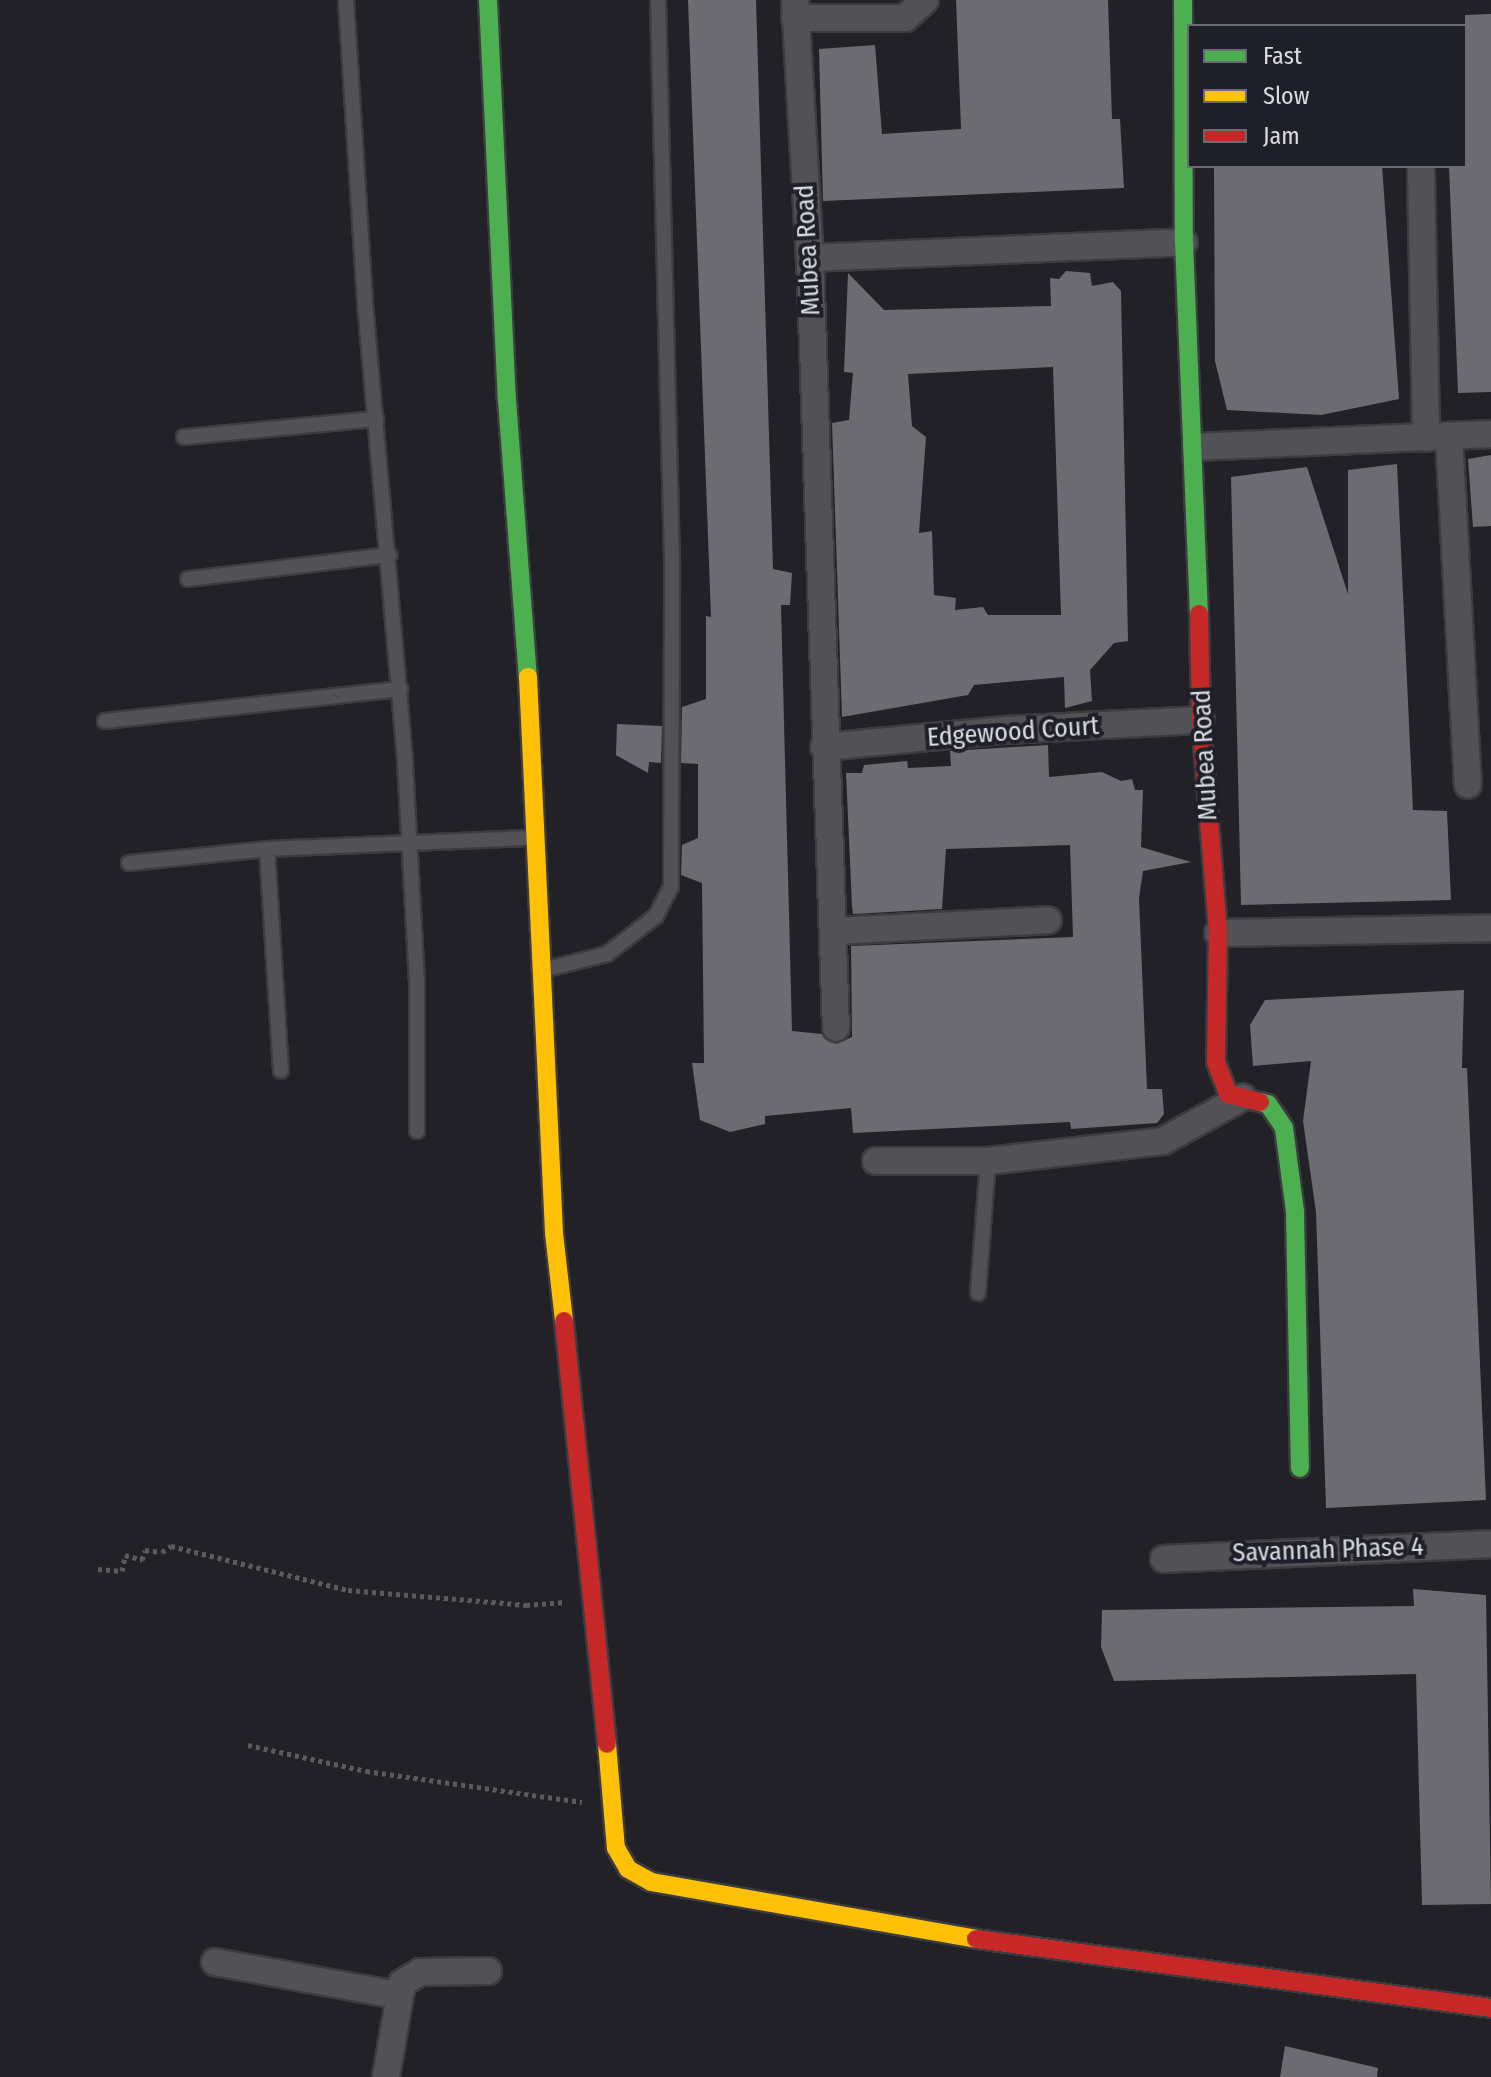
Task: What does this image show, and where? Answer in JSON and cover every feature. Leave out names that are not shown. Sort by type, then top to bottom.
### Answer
[{"type":"street","points":[[488,0],[535,838],[539,971],[560,1308],[595,1599],[616,1848],[628,1869],[651,1882],[1052,1952],[1491,2008]]},
{"type":"street","points":[[795,9],[905,18],[925,0]]},
{"type":"street","name":"Mubea Road","points":[[1183,0],[1184,242],[1196,447],[1201,720],[1218,933],[1219,1081],[1228,1094],[1268,1104],[1284,1128],[1295,1212],[1300,1468]]},
{"type":"street","name":"Mubea Road","points":[[795,9],[810,258],[824,747],[836,1028]]},
{"type":"street","points":[[1421,171],[1438,437],[1468,784]]},
{"type":"street","points":[[810,258],[1184,242]]},
{"type":"street","points":[[1196,447],[1491,434]]},
{"type":"street","name":"Edgewood Court","points":[[824,747],[1005,730],[1201,720]]},
{"type":"street","points":[[834,931],[1048,920]]},
{"type":"street","points":[[1218,933],[1491,928]]},
{"type":"street","points":[[876,1161],[988,1161],[1163,1141],[1243,1097]]},
{"type":"street","name":"Savannah Phase 4","points":[[1164,1559],[1491,1544]]},
{"type":"street","points":[[215,1962],[397,1995]]},
{"type":"street","points":[[386,2077],[397,1995],[402,1983],[420,1972],[488,1971]]},
{"type":"lane","points":[[346,0],[376,419],[400,689],[417,981],[417,1131]]},
{"type":"lane","points":[[539,971],[607,954],[656,916],[671,887],[672,561],[658,0]]},
{"type":"lane","points":[[184,437],[376,419]]},
{"type":"lane","points":[[188,579],[390,555]]},
{"type":"lane","points":[[105,721],[400,689]]},
{"type":"lane","points":[[129,863],[267,849],[535,838]]},
{"type":"lane","points":[[267,849],[281,1071]]},
{"type":"lane","points":[[978,1293],[988,1161]]},
{"type":"path","points":[[98,1569],[122,1571],[125,1555],[142,1560],[145,1550],[162,1552],[171,1546],[348,1590],[526,1605],[595,1599]]},
{"type":"path","points":[[248,1745],[366,1771],[611,1805]]},
{"type":"building","points":[[688,0],[756,0],[773,569],[792,573],[790,605],[781,605],[792,1031],[822,1034],[836,1044],[852,1037],[851,946],[1073,937],[1070,845],[946,849],[942,909],[853,914],[846,773],[862,773],[864,765],[907,761],[908,768],[951,766],[950,751],[1048,745],[1049,777],[1102,772],[1121,781],[1132,779],[1135,790],[1143,790],[1141,847],[1191,862],[1143,871],[1139,898],[1147,1089],[1162,1089],[1164,1114],[1157,1123],[1071,1129],[1070,1122],[853,1133],[851,1108],[765,1116],[765,1124],[730,1132],[700,1120],[692,1063],[704,1063],[702,883],[681,875],[682,845],[698,838],[698,764],[681,763],[682,707],[706,699],[706,616],[711,617]]},
{"type":"building","points":[[956,0],[1108,0],[1112,119],[1120,119],[1124,188],[823,201],[819,49],[875,45],[882,134],[961,129]]},
{"type":"building","points":[[1491,14],[1491,392],[1458,393],[1449,168],[1467,168],[1465,15]]},
{"type":"building","points":[[1214,168],[1382,168],[1399,399],[1321,415],[1227,410],[1215,361]]},
{"type":"building","points":[[1066,271],[1090,273],[1092,286],[1113,282],[1121,291],[1128,641],[1114,643],[1090,670],[1092,701],[1065,708],[1064,677],[974,685],[968,695],[842,717],[832,423],[849,420],[853,373],[844,372],[848,273],[884,310],[1051,306],[1050,278],[1059,279]],"holes":[[[1053,367],[1061,615],[988,615],[983,607],[955,610],[956,598],[934,595],[932,531],[919,533],[926,437],[912,426],[908,374]]]},
{"type":"building","points":[[1491,455],[1491,526],[1473,527],[1468,459]]},
{"type":"building","points":[[1397,464],[1413,810],[1447,811],[1451,900],[1241,905],[1231,477],[1307,467],[1348,594],[1348,470]]},
{"type":"building","points":[[617,724],[662,726],[661,763],[649,762],[648,773],[616,755]]},
{"type":"building","points":[[1464,990],[1462,1068],[1467,1068],[1486,1500],[1326,1508],[1316,1212],[1303,1121],[1311,1061],[1253,1066],[1250,1025],[1265,1000]]},
{"type":"building","points":[[1413,1589],[1486,1595],[1491,1904],[1422,1905],[1416,1674],[1114,1681],[1101,1647],[1102,1610],[1414,1606]]},
{"type":"building","points":[[1285,2046],[1378,2068],[1377,2077],[1280,2077]]},
{"type":"traffic: fast","points":[[488,0],[507,400],[528,677]]},
{"type":"traffic: fast","points":[[1183,0],[1184,242],[1199,614]]},
{"type":"traffic: fast","points":[[1260,1102],[1268,1104],[1284,1128],[1295,1212],[1300,1468]]},
{"type":"traffic: slow","points":[[528,677],[554,1233],[564,1321]]},
{"type":"traffic: slow","points":[[607,1744],[616,1848],[628,1869],[651,1882],[976,1939]]},
{"type":"traffic: jam","points":[[1199,614],[1201,720],[1218,933],[1216,1062],[1228,1094],[1260,1102]]},
{"type":"traffic: jam","points":[[564,1321],[607,1744]]},
{"type":"traffic: jam","points":[[976,1939],[1491,2008]]}]
